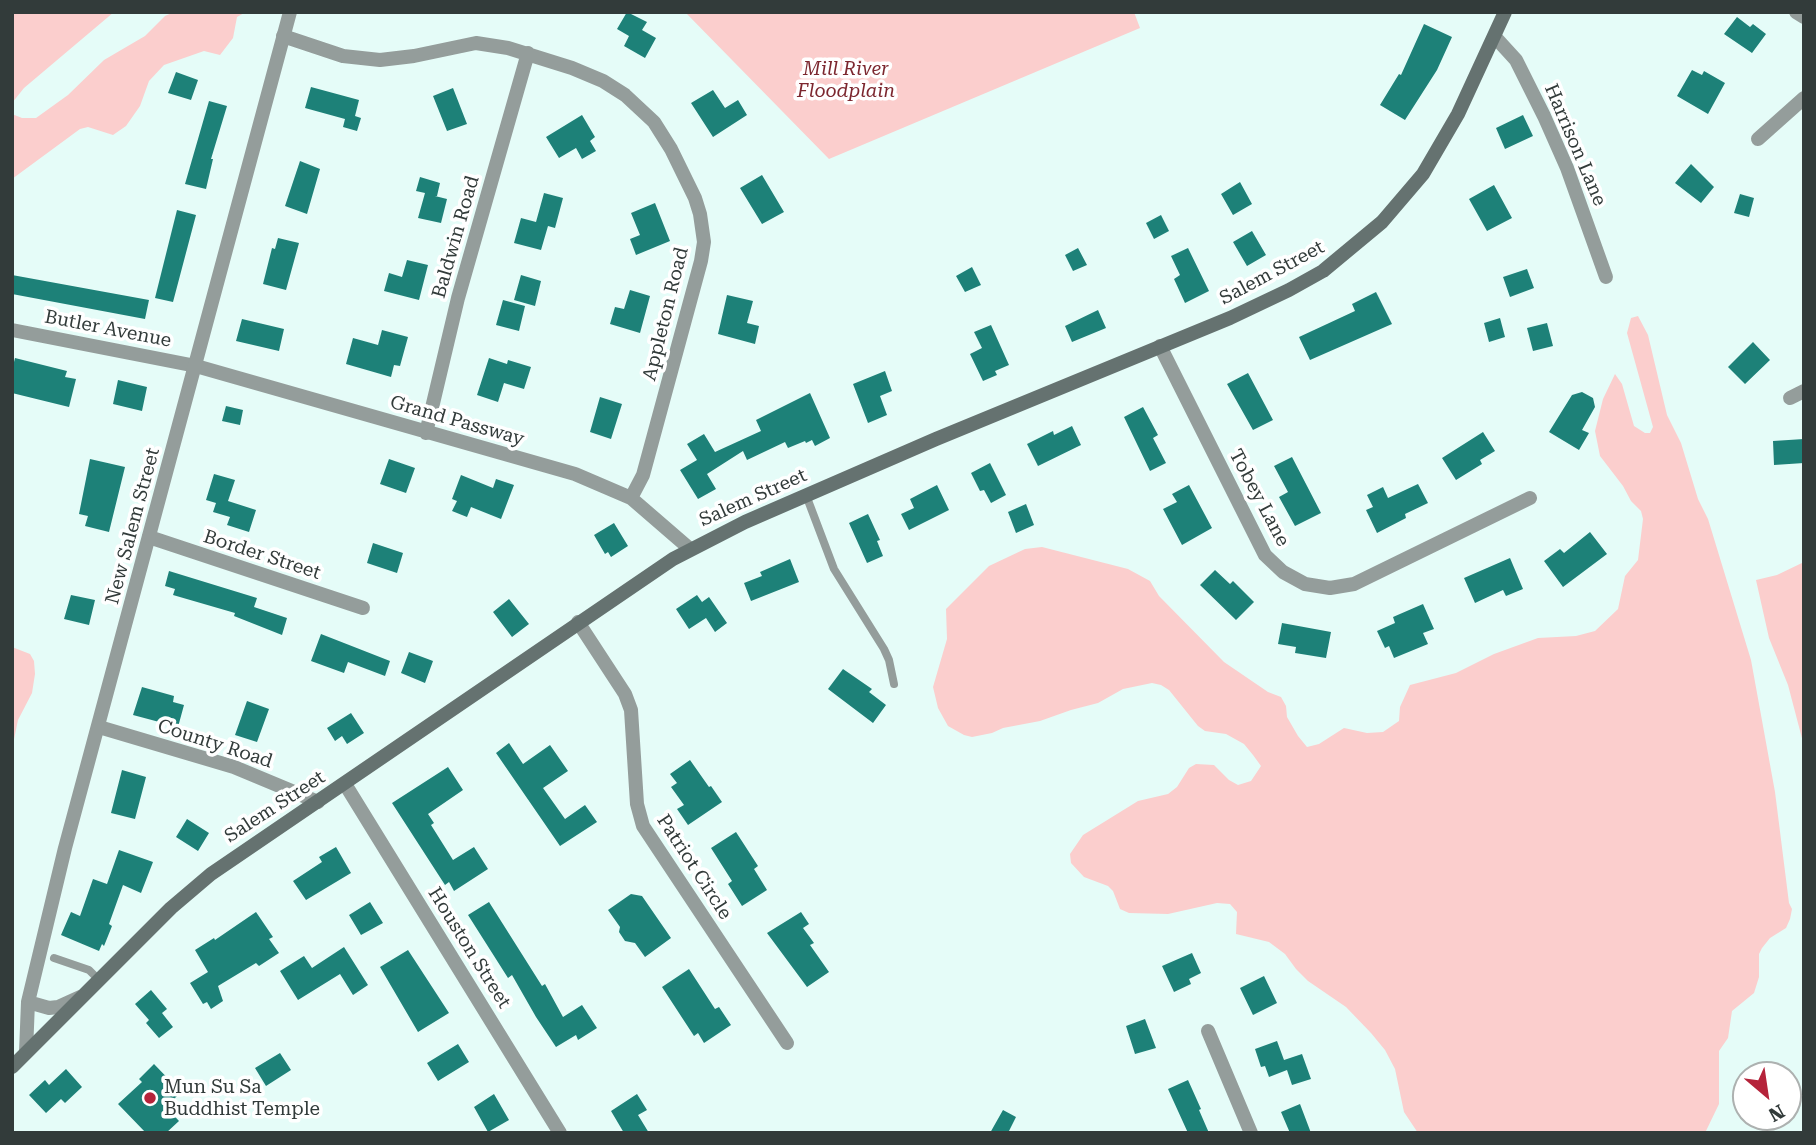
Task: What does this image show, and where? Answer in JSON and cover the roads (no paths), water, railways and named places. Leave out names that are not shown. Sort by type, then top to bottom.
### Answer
[{"type":"main road","name":"Salem Street","points":[[12,1067],[199,883],[690,548],[806,495],[1230,318],[1323,271],[1366,236],[1401,201],[1435,157],[1495,37],[1503,13]]},
{"type":"street","name":"New Salem Street","points":[[26,1052],[28,1002],[65,848],[290,12]]},
{"type":"street","points":[[1796,12],[1804,17]]},
{"type":"street","name":"Appleton Road","points":[[283,36],[343,56],[380,60],[476,43],[490,44],[528,53],[603,81],[625,95],[654,122],[671,149],[700,214],[704,242],[643,475],[631,498]]},
{"type":"street","name":"Harrison Lane","points":[[1495,37],[1516,60],[1544,117],[1567,168],[1606,276]]},
{"type":"street","name":"Baldwin Road","points":[[426,433],[458,298],[528,53]]},
{"type":"street","points":[[1758,139],[1804,98]]},
{"type":"street","name":"Butler Avenue","points":[[12,331],[196,366]]},
{"type":"street","name":"Tobey Lane","points":[[1160,346],[1258,544],[1273,564],[1293,579],[1305,584],[1329,588],[1354,584],[1530,498]]},
{"type":"street","name":"Grand Passway","points":[[196,366],[575,474],[631,498],[690,548]]},
{"type":"street","points":[[1790,398],[1804,391]]},
{"type":"street","name":"Border Street","points":[[149,537],[363,608]]},
{"type":"street","name":"Patriot Circle","points":[[578,622],[629,704],[633,721],[637,804],[643,826],[787,1043]]},
{"type":"street","name":"County Road","points":[[99,727],[234,767],[318,803]]},
{"type":"street","name":"Houston Street","points":[[345,785],[560,1133]]},
{"type":"street","points":[[28,1002],[49,1008],[76,1002]]},
{"type":"street","points":[[1208,1031],[1251,1133]]},
{"type":"lane","points":[[806,495],[834,569],[890,660],[894,684]]},
{"type":"lane","points":[[54,958],[89,970],[99,980]]},
{"type":"place","name":"Mun Su Sa Buddhist Temple","points":[[150,1098]]},
{"type":"park label","name":"Mill River Floodplain","points":[[846,80]]}]
